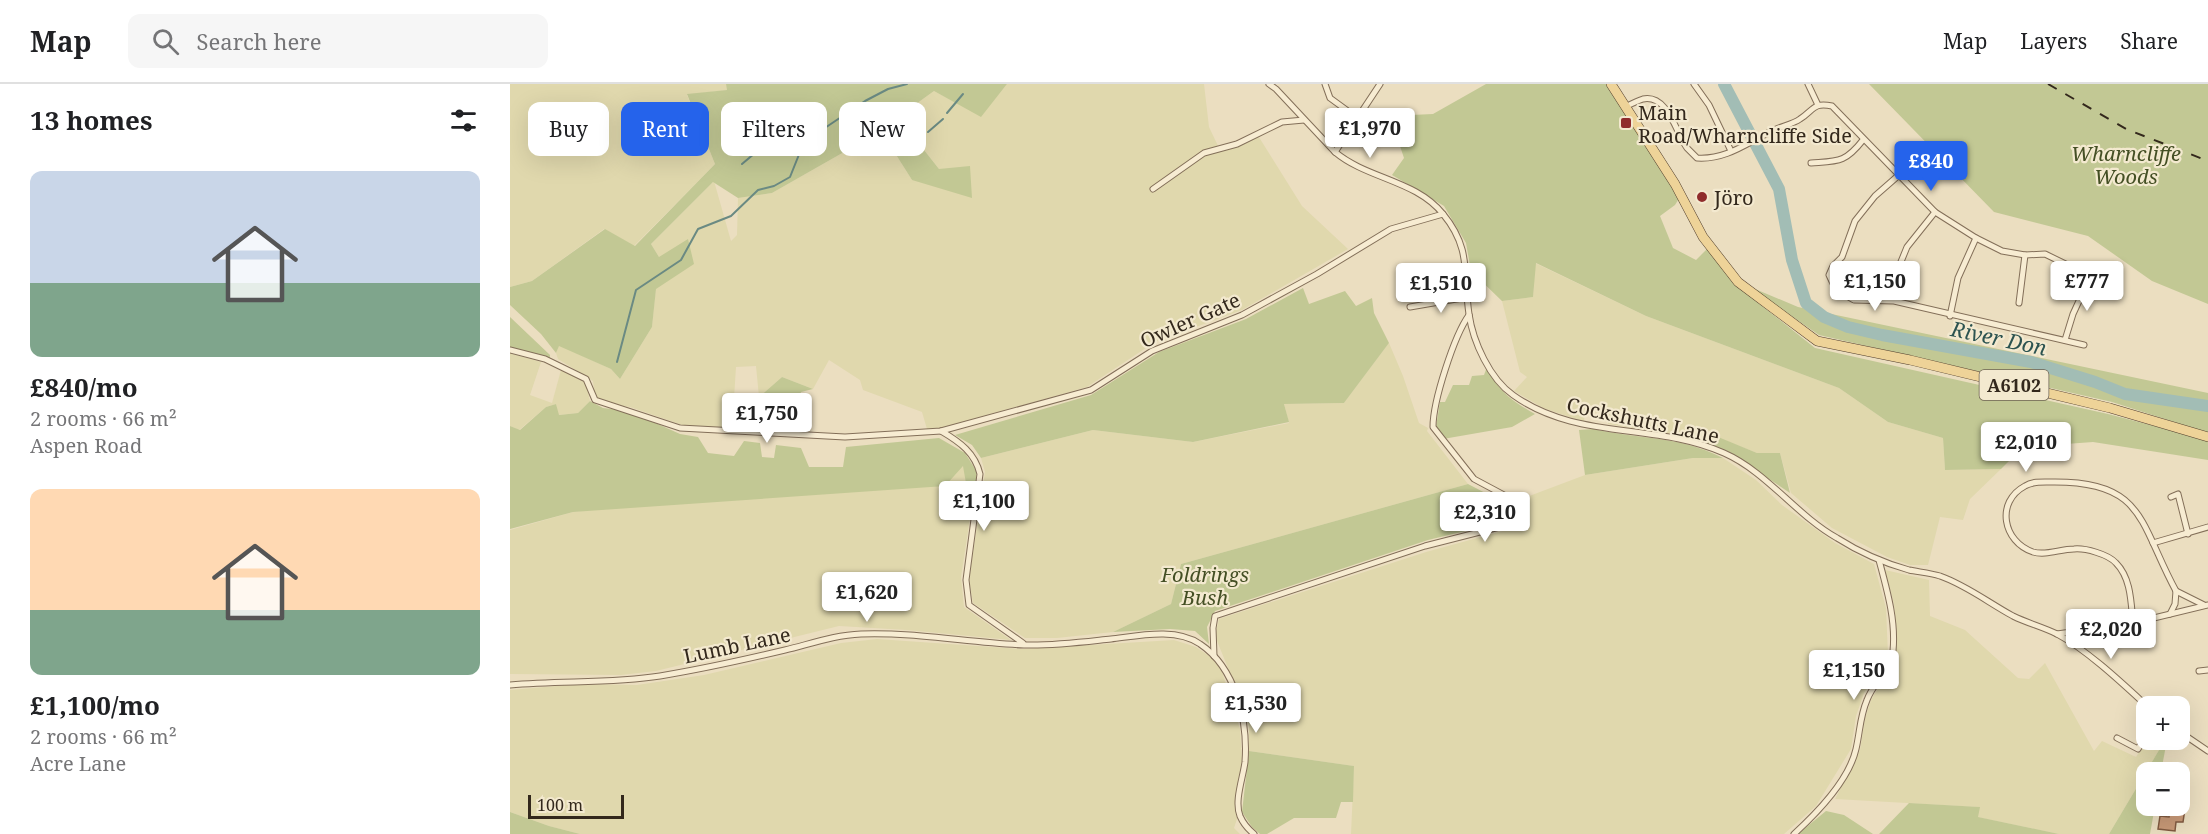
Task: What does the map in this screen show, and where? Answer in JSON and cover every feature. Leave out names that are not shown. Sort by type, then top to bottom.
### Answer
[{"type":"main road","name":"A6102","points":[[1611,84],[1675,184],[1702,237],[1738,282],[1817,341],[1911,360],[2110,408],[2208,437]]},
{"type":"street","points":[[1269,84],[1349,164],[1393,180],[1428,200],[1443,214]]},
{"type":"street","points":[[1325,84],[1330,98],[1356,117]]},
{"type":"street","points":[[1335,152],[1356,117],[1380,84]]},
{"type":"street","points":[[1694,84],[1710,105],[1731,152]]},
{"type":"street","points":[[1808,84],[1818,105]]},
{"type":"street","points":[[1625,107],[1644,99],[1655,100],[1663,106],[1687,147],[1697,158],[1718,157],[1739,150],[1770,132],[1800,119],[1818,105],[1832,106],[1935,212],[1976,238],[2002,251],[2025,255],[2045,254],[2117,289]]},
{"type":"street","points":[[1153,189],[1204,153],[1237,144],[1282,122],[1304,120]]},
{"type":"street","points":[[1811,163],[1840,161],[1851,155],[1863,140]]},
{"type":"street","points":[[1899,175],[1875,196],[1855,221],[1842,257],[1833,266],[1829,275],[1836,290],[1854,300],[1894,301],[1950,316],[2084,345]]},
{"type":"street","points":[[1896,274],[1907,247],[1935,212]]},
{"type":"street","name":"Cockshutts Lane","points":[[1443,214],[1457,236],[1466,260],[1469,315],[1474,335],[1488,365],[1500,383],[1514,395],[1539,410],[1569,423],[1662,436],[1700,444],[1726,454],[1760,475],[1814,523],[1837,539],[1879,560],[1940,576],[1974,592],[2030,624],[2057,634],[2136,696]]},
{"type":"street","name":"Owler Gate","points":[[510,350],[545,359],[586,379],[592,399],[680,428],[845,437],[941,431],[1091,390],[1152,351],[1242,315],[1317,274],[1391,229],[1443,214]]},
{"type":"street","points":[[1950,316],[1958,278],[1976,238]]},
{"type":"street","points":[[2019,303],[2025,255]]},
{"type":"street","points":[[2065,340],[2073,314],[2090,277]]},
{"type":"street","points":[[2022,284],[2030,284]]},
{"type":"street","points":[[1410,308],[1468,297]]},
{"type":"street","points":[[1254,834],[1239,814],[1245,762],[1245,728],[1238,700],[1224,665],[1214,656],[1215,616],[1425,546],[1519,522],[1523,514],[1519,503],[1474,478],[1433,427],[1443,380],[1462,325],[1469,315]]},
{"type":"street","points":[[941,431],[967,450],[977,461],[980,474],[966,580],[969,605],[1025,645]]},
{"type":"street","points":[[2133,623],[2126,577],[2115,561],[2076,549],[2038,553],[2024,548],[2010,534],[2006,524],[2007,503],[2017,491],[2033,483],[2094,484],[2126,499],[2138,513],[2176,591],[2175,604],[2170,614]]},
{"type":"street","points":[[2170,497],[2178,494],[2183,487]]},
{"type":"street","points":[[2178,494],[2188,534]]},
{"type":"street","points":[[2153,543],[2208,527]]},
{"type":"street","points":[[1794,834],[1821,809],[1842,778],[1856,751],[1861,718],[1868,697],[1892,655],[1891,606],[1879,560]]},
{"type":"street","points":[[2176,591],[2206,605]]},
{"type":"street","points":[[2057,634],[2133,623],[2206,605]]},
{"type":"street","name":"Lumb Lane","points":[[510,685],[548,681],[618,681],[657,677],[860,634],[957,638],[1025,645],[1174,635],[1199,642],[1214,656]]},
{"type":"street","points":[[2199,671],[2208,670]]},
{"type":"street","points":[[2117,738],[2136,748]]},
{"type":"street","points":[[2190,739],[2208,751]]},
{"type":"shaded area","points":[[510,84],[726,84],[728,90],[687,95],[690,102],[621,102],[621,156],[709,156],[709,149],[715,164],[634,246],[604,229],[532,281],[510,287]]},
{"type":"shaded area","points":[[1007,84],[1204,84],[1209,127],[1219,148],[1257,134],[1302,206],[1348,249],[1242,310],[1155,342],[1087,387],[937,429],[927,429],[922,412],[863,390],[860,380],[829,360],[813,389],[782,377],[759,397],[756,366],[736,367],[732,430],[685,426],[630,407],[604,403],[595,398],[593,381],[558,359],[556,353],[559,345],[611,369],[620,379],[652,327],[659,257],[651,244],[714,181],[731,241],[737,235],[738,198],[772,193],[839,155],[897,156],[912,180],[939,169],[926,153],[926,102],[919,102],[934,91],[981,116]]},
{"type":"shaded area","points":[[1535,263],[1646,316],[1839,388],[1888,422],[1943,438],[1945,470],[2001,469],[1970,499],[1963,520],[1940,517],[1928,565],[1910,565],[1887,557],[1832,528],[1791,493],[1780,453],[1757,453],[1706,433],[1678,435],[1608,424],[1608,414],[1585,411],[1584,422],[1543,408],[1514,391],[1527,377],[1520,372],[1502,301],[1533,297]]},
{"type":"shaded area","points":[[1389,343],[1419,423],[1428,428],[1427,431],[1468,484],[1181,564],[1171,604],[1113,632],[1057,638],[1025,638],[973,603],[969,580],[985,472],[981,458],[1093,430],[1193,442],[1289,423],[1284,404],[1344,403]]},
{"type":"shaded area","points":[[510,353],[541,362],[530,395],[552,403],[561,370],[585,379],[590,401],[578,413],[558,415],[556,404],[546,407],[519,430],[510,426]]},
{"type":"shaded area","points":[[1693,458],[1723,458],[1756,480],[1782,505],[1835,543],[1874,564],[1886,608],[1888,654],[1864,693],[1856,716],[1851,749],[1816,806],[1784,834],[1351,834],[1354,766],[1249,751],[1249,727],[1241,700],[1215,636],[1219,619],[1426,552],[1521,526],[1527,515],[1519,500],[1585,475]]},
{"type":"shaded area","points":[[964,466],[971,512],[961,577],[964,607],[1011,640],[839,626],[656,671],[621,675],[510,674],[510,530],[573,512]]},
{"type":"shaded area","points":[[1885,570],[1929,580],[1930,616],[1965,630],[2018,678],[2029,679],[2045,663],[2094,751],[2102,741],[2136,757],[2141,750],[2159,750],[2152,762],[2136,762],[2136,789],[2109,834],[2059,834],[1977,817],[1979,807],[1835,799],[1860,750],[1865,718],[1871,700],[1896,657],[1894,604]]},
{"type":"shaded area","points":[[877,639],[1023,649],[1174,640],[1196,647],[1212,658],[1221,668],[1240,729],[1242,761],[1237,793],[1237,819],[1234,828],[1240,834],[580,834],[510,812],[510,690],[579,684],[637,685],[704,675],[841,643]]},
{"type":"green space","points":[[726,84],[1007,84],[981,117],[934,91],[919,102],[839,102],[839,155],[772,193],[738,198],[713,182],[651,244],[659,257],[688,239],[694,264],[656,289],[652,327],[620,379],[611,369],[559,346],[556,353],[541,334],[510,305],[510,287],[532,281],[605,229],[635,246],[715,164],[709,149],[709,102],[690,102],[687,94],[727,90]]},
{"type":"green space","points":[[1486,84],[1606,84],[1680,197],[1675,205],[1660,216],[1673,248],[1696,260],[1708,248],[1737,286],[1815,348],[2108,414],[2208,440],[2208,460],[2093,442],[2039,446],[1996,430],[1988,455],[2009,461],[2001,469],[1945,470],[1943,438],[1888,422],[1839,388],[1646,316],[1536,263],[1533,297],[1502,301],[1471,271],[1466,243],[1444,206],[1392,175],[1404,158],[1390,116],[1433,114]]},
{"type":"green space","name":"Wharncliffe Woods","points":[[1869,84],[2208,84],[2208,304],[2152,281],[2088,236],[1994,212]]},
{"type":"green space","points":[[926,153],[939,169],[970,166],[972,198],[912,180],[897,156],[926,156]]},
{"type":"green space","points":[[1748,286],[1798,307],[2208,393],[2208,433],[2112,402],[1819,335]]},
{"type":"green space","points":[[1303,288],[1309,304],[1345,291],[1356,306],[1372,298],[1374,313],[1389,343],[1344,403],[1284,404],[1289,422],[1193,442],[1093,430],[981,458],[972,445],[955,435],[1091,395],[1159,352],[1246,319]]},
{"type":"green space","points":[[510,317],[550,355],[550,358],[510,348]]},
{"type":"green space","points":[[1487,367],[1507,395],[1535,414],[1512,427],[1443,439],[1436,427],[1440,402],[1445,402],[1453,385],[1469,385],[1472,376],[1484,375]]},
{"type":"green space","points":[[782,377],[813,389],[801,392],[799,396],[797,407],[801,422],[759,397]]},
{"type":"green space","points":[[590,401],[603,408],[629,411],[680,434],[698,437],[708,453],[734,456],[744,441],[760,443],[762,457],[774,458],[776,445],[801,448],[809,467],[843,467],[846,447],[939,438],[965,453],[977,472],[971,512],[963,466],[945,486],[573,512],[510,529],[510,426],[520,430],[546,407],[556,404],[559,415],[578,413]]},
{"type":"green space","points":[[1594,429],[1690,445],[1723,458],[1693,458],[1585,475],[1579,430]]},
{"type":"green space","points":[[1706,432],[1757,453],[1780,453],[1790,493],[1727,451],[1678,435]]},
{"type":"green space","name":"Foldrings Bush","points":[[1468,484],[1516,509],[1515,519],[1428,540],[1215,611],[1207,627],[1209,644],[1195,631],[1170,629],[1113,632],[1171,604],[1181,564]]},
{"type":"green space","points":[[2159,750],[2165,750],[2163,762],[2152,762]]},
{"type":"green space","points":[[1249,751],[1354,766],[1353,802],[1341,802],[1336,818],[1294,818],[1267,834],[1260,834],[1242,812]]},
{"type":"green space","points":[[2136,789],[2136,816],[2153,816],[2150,834],[2109,834]]},
{"type":"green space","points":[[1909,803],[1980,807],[1978,817],[2059,834],[1879,834]]},
{"type":"green space","points":[[1826,811],[1844,815],[1873,834],[1798,834]]},
{"type":"green space","points":[[510,812],[549,826],[580,834],[510,834]]},
{"type":"building","points":[[2160,816],[2184,816],[2183,822],[2176,822],[2175,831],[2158,829]]},
{"type":"waterway","points":[[742,164],[768,142],[785,148],[804,142],[865,101],[888,89],[907,84]]},
{"type":"waterway","name":"River Don","points":[[1724,84],[1779,189],[1792,260],[1806,303],[1824,317],[1848,327],[1882,335],[2031,362],[2125,394],[2208,406]]},
{"type":"waterway","points":[[947,113],[963,94]]},
{"type":"waterway","points":[[928,132],[943,119]]},
{"type":"waterway","points":[[617,362],[636,290],[681,260],[698,229],[731,216],[758,190],[774,186],[790,177],[798,156]]},
{"type":"railway","points":[[2048,84],[2126,129],[2208,161]]},
{"type":"place","name":"Main Road/Wharncliffe Side","points":[[1626,123]]},
{"type":"place","name":"Jöro","points":[[1702,197]]}]
